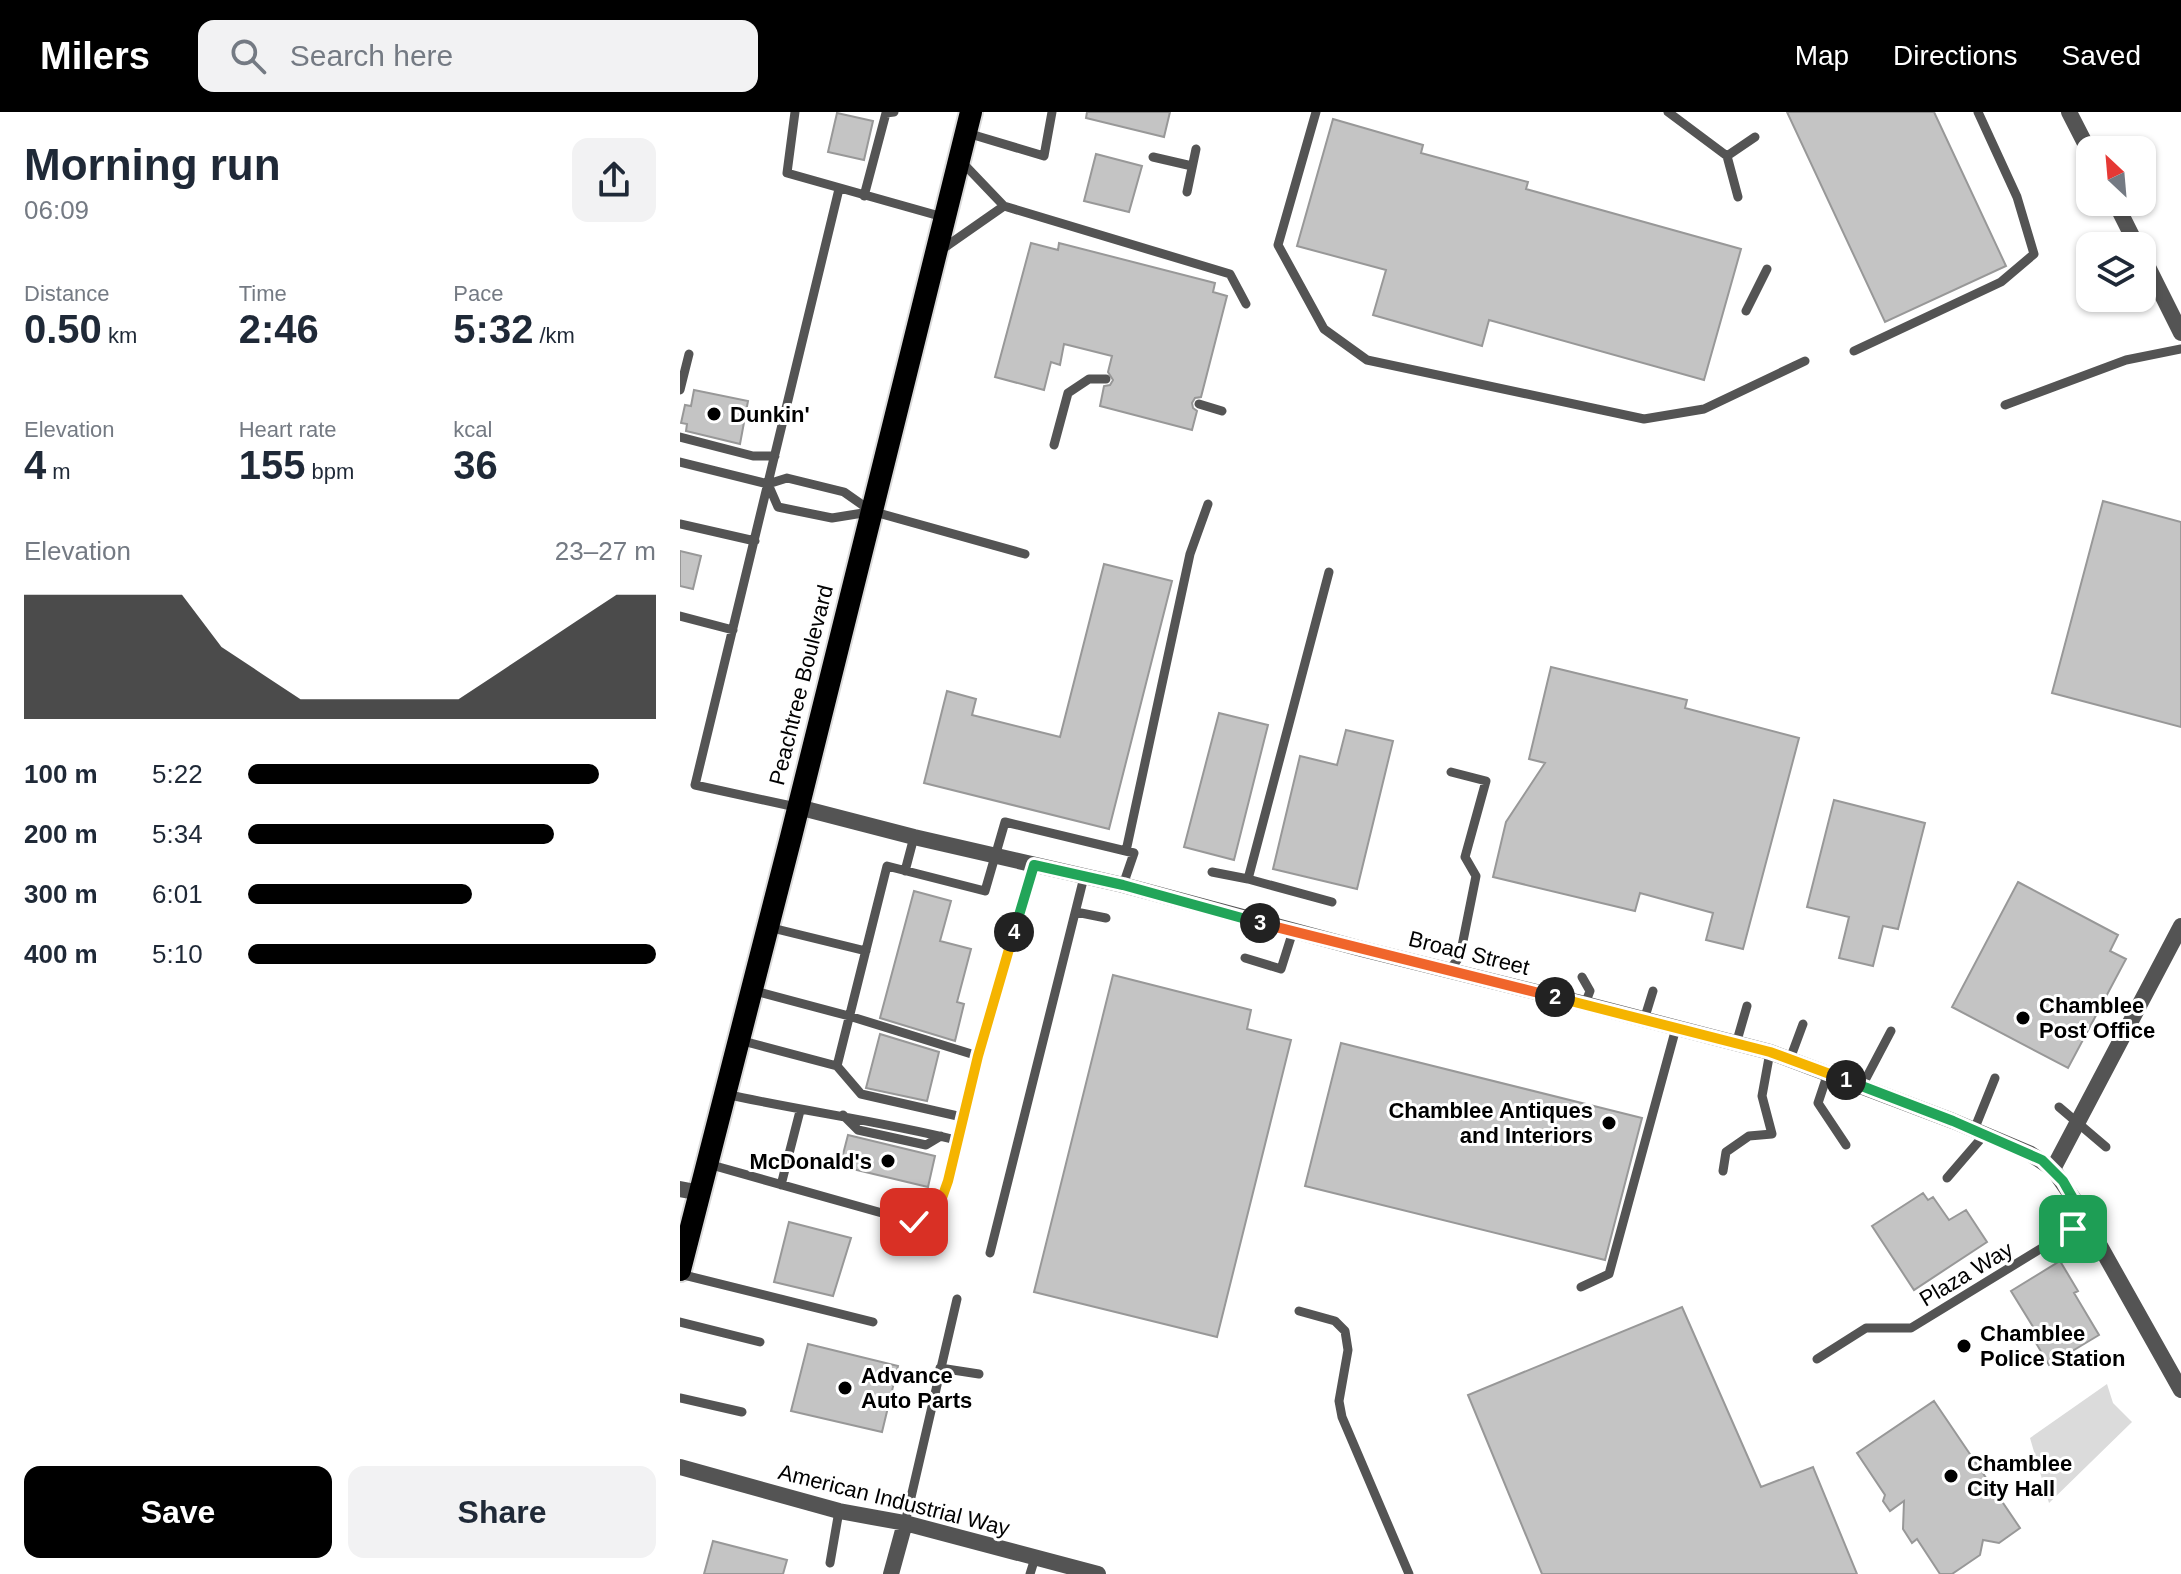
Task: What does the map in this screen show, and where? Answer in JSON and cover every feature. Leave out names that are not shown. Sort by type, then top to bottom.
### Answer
[{"type":"highway","name":"Peachtree Boulevard","points":[[681,1266],[690,1191],[708,1164],[969,122]]},
{"type":"street","points":[[2069,112],[2081,136]]},
{"type":"street","points":[[2156,283],[2181,333]]},
{"type":"street","name":"Broad Street","points":[[798,807],[1123,885],[1770,1052],[1979,1132],[2042,1160],[2053,1169],[2086,1221],[2181,1390]]},
{"type":"street","points":[[2053,1169],[2181,926]]},
{"type":"street","name":"American Industrial Way","points":[[680,1467],[839,1511],[905,1523],[1032,1566],[1098,1574]]},
{"type":"street","points":[[891,1574],[905,1523]]},
{"type":"lane","points":[[795,112],[787,173],[943,217]]},
{"type":"lane","points":[[864,196],[886,112],[894,112]]},
{"type":"lane","points":[[969,122],[1044,156],[1052,112]]},
{"type":"lane","points":[[1316,112],[1278,245],[1324,329],[1367,360],[1644,419],[1704,409],[1805,361]]},
{"type":"lane","points":[[1668,112],[1727,156],[1738,197]]},
{"type":"lane","points":[[1854,351],[2001,282],[2034,254],[2017,197],[1978,112]]},
{"type":"lane","points":[[1048,135],[1062,137]]},
{"type":"lane","points":[[1727,156],[1755,137]]},
{"type":"lane","points":[[1187,192],[1196,149]]},
{"type":"lane","points":[[1153,157],[1192,166]]},
{"type":"lane","points":[[959,159],[1004,206],[1230,274],[1246,304]]},
{"type":"lane","points":[[798,807],[695,785],[839,189]]},
{"type":"lane","points":[[934,255],[1004,206]]},
{"type":"lane","points":[[1746,311],[1767,269]]},
{"type":"lane","points":[[2005,405],[2126,360],[2181,349]]},
{"type":"lane","points":[[680,390],[689,354]]},
{"type":"lane","points":[[1054,445],[1068,393],[1089,379],[1106,379]]},
{"type":"lane","points":[[1199,404],[1222,411]]},
{"type":"lane","points":[[680,437],[753,456],[775,456]]},
{"type":"lane","points":[[680,462],[768,484],[787,478],[844,492],[871,511],[1025,554]]},
{"type":"lane","points":[[768,484],[778,507],[832,518],[871,511]]},
{"type":"lane","points":[[1126,851],[1190,554],[1208,504]]},
{"type":"lane","points":[[680,524],[755,541]]},
{"type":"lane","points":[[1248,879],[1329,572]]},
{"type":"lane","points":[[680,616],[733,630]]},
{"type":"lane","points":[[1449,971],[1460,956],[1476,876],[1465,857],[1486,781],[1451,772]]},
{"type":"lane","points":[[837,1066],[887,866],[985,891],[1005,822],[1134,853],[1123,885]]},
{"type":"lane","points":[[905,871],[914,837]]},
{"type":"lane","points":[[708,1164],[914,1222],[937,1212],[948,1181],[978,1056],[1034,865]]},
{"type":"lane","points":[[1212,872],[1332,902]]},
{"type":"lane","points":[[990,1253],[1084,877]]},
{"type":"lane","points":[[1076,912],[1106,918]]},
{"type":"lane","points":[[767,926],[866,951]]},
{"type":"lane","points":[[1245,958],[1281,969],[1293,931]]},
{"type":"lane","points":[[1582,977],[1590,991],[1585,1004]]},
{"type":"lane","points":[[751,990],[978,1056]]},
{"type":"lane","points":[[1644,1020],[1653,991]]},
{"type":"lane","points":[[1736,1044],[1747,1006]]},
{"type":"lane","points":[[1790,1059],[1803,1024]]},
{"type":"lane","points":[[1581,1287],[1609,1274],[1676,1028]]},
{"type":"lane","points":[[1862,1086],[1891,1031]]},
{"type":"lane","points":[[739,1040],[837,1066],[861,1094],[962,1117]]},
{"type":"lane","points":[[1723,1171],[1726,1152],[1749,1136],[1772,1134],[1762,1096],[1770,1052]]},
{"type":"lane","points":[[1828,1073],[1818,1103],[1846,1145]]},
{"type":"lane","points":[[1947,1178],[1979,1132],[1995,1078]]},
{"type":"lane","points":[[725,1094],[800,1111],[843,1115],[956,1140]]},
{"type":"lane","points":[[2059,1107],[2106,1147]]},
{"type":"lane","points":[[781,1185],[800,1111]]},
{"type":"lane","name":"Plaza Way","points":[[1817,1359],[1866,1328],[1911,1328],[2086,1221]]},
{"type":"lane","points":[[681,1266],[873,1322]]},
{"type":"lane","points":[[905,1523],[957,1299]]},
{"type":"lane","points":[[1299,1311],[1335,1321],[1345,1331],[1348,1350],[1340,1386],[1342,1417],[1409,1574]]},
{"type":"lane","points":[[680,1322],[760,1342]]},
{"type":"lane","points":[[940,1368],[979,1374]]},
{"type":"lane","points":[[680,1398],[742,1412]]},
{"type":"lane","points":[[830,1563],[839,1511]]},
{"type":"shaded area","points":[[2107,1384],[2113,1403],[2132,1422],[2049,1503],[2030,1438]]},
{"type":"building","points":[[1087,112],[1170,112],[1164,137],[1086,118]]},
{"type":"building","points":[[1787,112],[1934,112],[2006,266],[1885,322]]},
{"type":"building","points":[[837,113],[873,121],[864,160],[828,152]]},
{"type":"building","points":[[1333,119],[1423,145],[1421,153],[1528,182],[1526,189],[1741,249],[1704,380],[1489,320],[1482,346],[1373,315],[1386,270],[1297,246]]},
{"type":"building","points":[[1096,154],[1142,166],[1129,212],[1084,201]]},
{"type":"building","points":[[1031,243],[1058,250],[1059,243],[1215,283],[1213,292],[1227,296],[1201,397],[1195,398],[1192,403],[1197,411],[1192,430],[1100,406],[1104,386],[1110,385],[1113,380],[1108,372],[1112,356],[1064,344],[1060,365],[1051,362],[1044,390],[995,377]]},
{"type":"building","name":"Dunkin'","points":[[694,390],[748,401],[740,444],[686,431],[687,424],[681,423],[685,405],[691,406]]},
{"type":"building","points":[[2103,501],[2181,522],[2181,727],[2052,693]]},
{"type":"building","points":[[680,551],[701,556],[693,589],[680,586]]},
{"type":"building","points":[[1104,564],[1172,581],[1109,829],[924,783],[947,691],[976,699],[972,715],[1060,737]]},
{"type":"building","points":[[1551,667],[1687,700],[1685,708],[1799,738],[1743,949],[1706,940],[1713,913],[1640,893],[1635,911],[1493,877],[1506,822],[1545,763],[1529,759]]},
{"type":"building","points":[[1219,713],[1268,725],[1234,860],[1184,847]]},
{"type":"building","points":[[1346,730],[1393,741],[1357,889],[1273,869],[1300,756],[1337,765]]},
{"type":"building","points":[[1834,800],[1925,823],[1898,929],[1883,926],[1873,966],[1839,958],[1849,917],[1807,907]]},
{"type":"building","points":[[2018,882],[2118,935],[2110,951],[2126,959],[2068,1068],[1952,1007]]},
{"type":"building","points":[[914,891],[951,901],[940,941],[971,949],[957,1002],[964,1004],[955,1041],[880,1018]]},
{"type":"building","points":[[1113,975],[1251,1010],[1247,1029],[1291,1040],[1217,1337],[1034,1292]]},
{"type":"building","points":[[880,1034],[939,1052],[927,1101],[866,1088]]},
{"type":"building","points":[[1341,1043],[1642,1118],[1605,1260],[1305,1186]]},
{"type":"building","name":"McDonald's","points":[[848,1135],[935,1156],[928,1187],[840,1166]]},
{"type":"building","points":[[1923,1193],[1928,1200],[1933,1197],[1949,1220],[1966,1210],[1987,1242],[1914,1290],[1872,1226]]},
{"type":"building","points":[[789,1222],[851,1238],[833,1296],[774,1282]]},
{"type":"building","points":[[2060,1261],[2078,1291],[2074,1293],[2099,1335],[2049,1365],[2030,1333],[2035,1330],[2011,1291]]},
{"type":"building","points":[[1682,1307],[1761,1487],[1813,1467],[1857,1574],[1542,1574],[1468,1395]]},
{"type":"building","name":"Advance Auto Parts","points":[[808,1344],[898,1366],[882,1432],[791,1411]]},
{"type":"building","points":[[1934,1401],[2020,1528],[1999,1543],[1983,1540],[1980,1555],[1952,1574],[1940,1574],[1917,1539],[1912,1543],[1903,1529],[1904,1501],[1890,1511],[1883,1501],[1885,1495],[1857,1453]]},
{"type":"building","points":[[713,1541],[787,1560],[783,1574],[704,1574]]},
{"type":"place","name":"Dunkin'","points":[[714,414]]},
{"type":"place","name":"Chamblee Post Office","points":[[2023,1018]]},
{"type":"place","name":"Chamblee Antiques and Interiors","points":[[1609,1123]]},
{"type":"place","name":"McDonald's","points":[[888,1161]]},
{"type":"place","name":"Chamblee Police Station","points":[[1964,1346]]},
{"type":"place","name":"Advance Auto Parts","points":[[845,1388]]},
{"type":"place","name":"Chamblee City Hall","points":[[1951,1476]]},
{"type":"route","points":[[914,1222],[937,1212],[948,1181],[978,1056],[1034,865],[1123,885],[1259,923],[1585,1004],[1790,1059],[1953,1121],[2042,1160],[2063,1181],[2086,1221],[2073,1229]]}]
